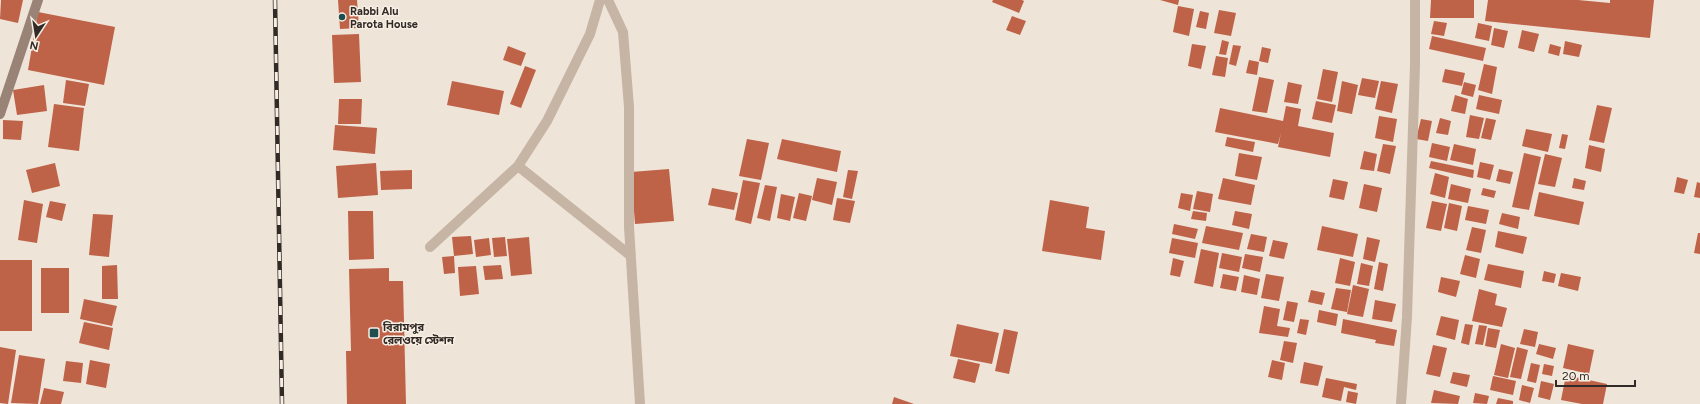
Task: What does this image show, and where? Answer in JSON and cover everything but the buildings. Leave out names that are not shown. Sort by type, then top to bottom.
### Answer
[{"type":"street","points":[[0,114],[38,0]]},
{"type":"street","points":[[430,247],[518,166],[547,121],[590,34],[600,0]]},
{"type":"street","points":[[608,0],[623,32],[629,108],[629,226],[640,404]]},
{"type":"street","points":[[1401,404],[1408,309],[1415,66],[1415,0]]},
{"type":"street","points":[[518,166],[631,256]]},
{"type":"railway","points":[[275,0],[282,404]]},
{"type":"place","name":"Rabbi Alu Parota House","points":[[342,17]]},
{"type":"place","name":"বিরামপুর রেলওয়ে স্টেশন","points":[[374,333]]}]
